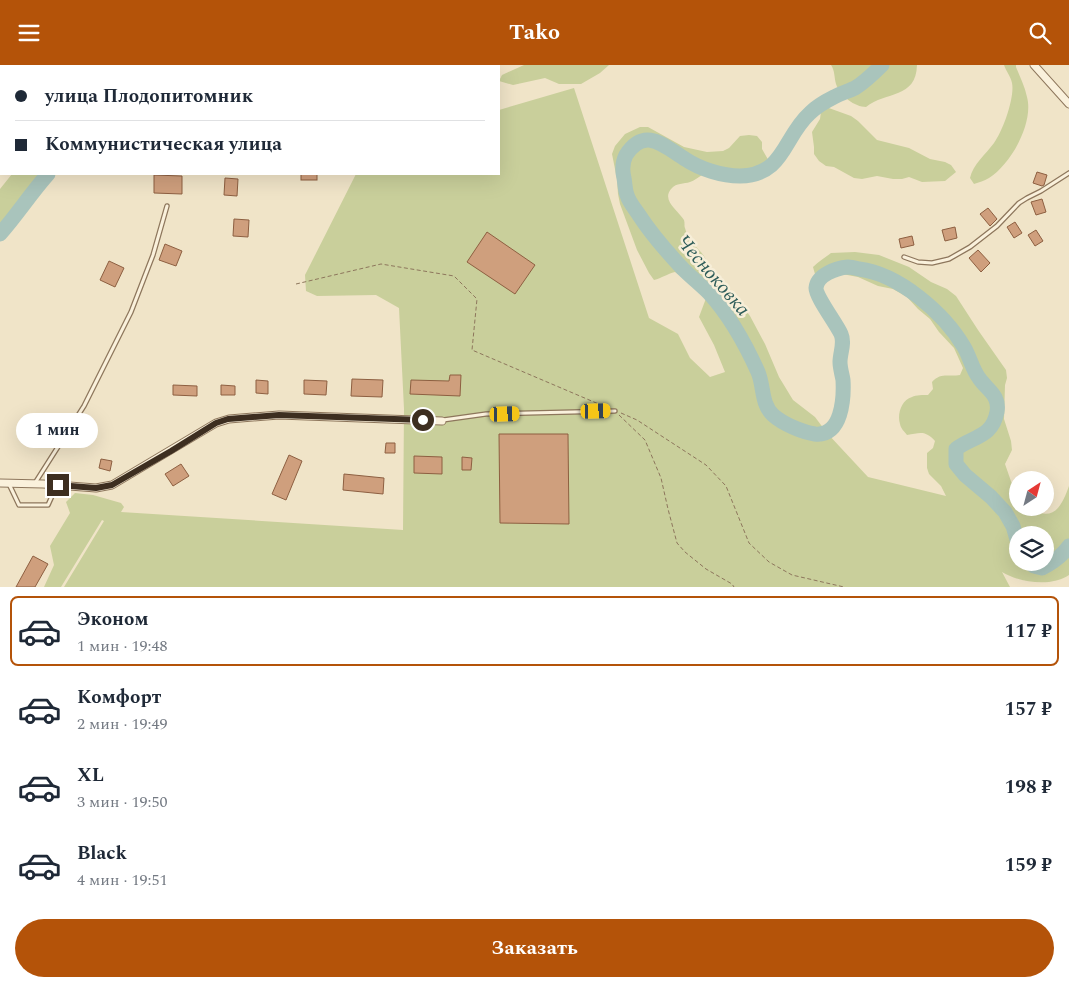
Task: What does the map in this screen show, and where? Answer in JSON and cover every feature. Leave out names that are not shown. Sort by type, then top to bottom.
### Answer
[{"type":"street","points":[[1034,65],[1069,104]]},
{"type":"street","points":[[0,483],[96,488],[112,485],[216,423],[228,419],[279,415],[442,421]]},
{"type":"lane","points":[[904,257],[918,262],[932,263],[949,259],[970,247],[990,231],[1019,203],[1042,191],[1069,173]]},
{"type":"lane","points":[[35,484],[84,406],[131,312],[153,255],[168,206]]},
{"type":"lane","points":[[442,421],[486,414],[614,411]]},
{"type":"lane","points":[[8,483],[19,505],[48,505],[58,485]]},
{"type":"path","points":[[296,284],[381,264],[454,275],[478,299],[472,350],[637,420],[706,465],[726,486],[749,543],[769,562],[792,575],[844,587]]},
{"type":"path","points":[[614,411],[645,440],[661,478],[677,543],[706,569],[734,587]]},
{"type":"green space","points":[[524,65],[609,65],[600,73],[581,84],[559,84],[545,78],[513,85],[500,81],[502,75]]},
{"type":"green space","points":[[831,65],[917,65],[915,76],[906,89],[866,107],[862,107],[844,97],[841,93],[836,84]]},
{"type":"green space","points":[[1004,65],[1016,65],[1027,97],[1027,119],[1019,142],[1005,163],[989,178],[974,184],[970,178],[972,173],[997,138],[1010,105],[1012,83]]},
{"type":"green space","points":[[574,88],[649,318],[678,334],[690,358],[710,377],[725,372],[714,345],[699,317],[708,293],[735,296],[750,316],[765,344],[779,377],[793,400],[815,417],[827,433],[868,477],[946,496],[941,486],[929,474],[927,468],[927,453],[933,448],[935,441],[925,434],[907,435],[900,426],[900,412],[903,404],[908,399],[915,396],[928,395],[933,389],[932,382],[935,379],[942,376],[960,375],[963,368],[954,348],[930,319],[907,297],[893,289],[878,286],[858,277],[842,274],[828,279],[815,274],[813,267],[831,253],[855,252],[879,255],[909,267],[956,296],[1006,370],[1004,419],[1012,450],[1005,464],[1009,476],[1009,516],[1054,516],[1054,511],[1065,496],[1069,486],[1069,575],[1054,581],[1036,582],[1018,579],[1002,572],[1010,587],[64,587],[104,521],[102,520],[61,587],[44,587],[54,565],[50,546],[70,513],[66,502],[75,493],[93,495],[121,503],[124,507],[121,512],[403,530],[404,409],[399,308],[376,295],[317,296],[306,291],[305,275],[355,175],[500,175],[500,110]]},
{"type":"green space","points":[[826,107],[851,116],[877,140],[909,148],[930,159],[945,162],[951,165],[956,172],[945,181],[922,182],[909,177],[902,179],[877,176],[862,179],[854,178],[834,167],[826,166],[814,154],[812,132],[820,119],[821,112]]},
{"type":"green space","points":[[640,127],[648,127],[684,147],[707,152],[723,151],[729,148],[740,136],[757,136],[762,142],[762,149],[770,163],[755,174],[743,176],[710,171],[690,182],[676,185],[669,192],[669,201],[684,220],[688,235],[693,244],[703,254],[706,261],[710,272],[710,279],[704,287],[696,287],[675,272],[654,280],[637,250],[620,204],[612,154],[615,146],[625,134]]},
{"type":"green space","points":[[11,175],[50,175],[39,184],[27,205],[0,236],[0,189]]},
{"type":"building","points":[[1037,172],[1047,175],[1042,186],[1033,183]]},
{"type":"building","points":[[154,175],[182,176],[182,194],[154,193]]},
{"type":"building","points":[[301,175],[317,175],[317,180],[301,180]]},
{"type":"building","points":[[225,178],[238,179],[237,196],[224,195]]},
{"type":"building","points":[[1042,199],[1046,212],[1036,215],[1031,202]]},
{"type":"building","points":[[988,208],[997,219],[990,226],[980,214]]},
{"type":"building","points":[[234,219],[249,220],[248,237],[233,236]]},
{"type":"building","points":[[1015,222],[1022,233],[1014,238],[1007,227]]},
{"type":"building","points":[[955,227],[957,238],[945,241],[942,230]]},
{"type":"building","points":[[1036,230],[1043,241],[1035,246],[1028,235]]},
{"type":"building","points":[[487,232],[535,265],[515,294],[467,262]]},
{"type":"building","points":[[912,236],[914,245],[901,248],[899,239]]},
{"type":"building","points":[[165,244],[182,251],[176,266],[159,260]]},
{"type":"building","points":[[978,250],[990,263],[981,272],[969,258]]},
{"type":"building","points":[[109,261],[124,268],[115,287],[100,280]]},
{"type":"building","points":[[450,375],[461,375],[460,396],[410,394],[411,380],[449,381]]},
{"type":"building","points":[[352,379],[383,380],[382,397],[351,396]]},
{"type":"building","points":[[256,380],[268,381],[268,394],[256,393]]},
{"type":"building","points":[[304,380],[327,381],[326,395],[304,394]]},
{"type":"building","points":[[173,385],[197,386],[197,396],[173,395]]},
{"type":"building","points":[[221,385],[235,386],[235,395],[221,395]]},
{"type":"building","points":[[29,418],[48,430],[45,435],[34,429],[27,441],[19,436]]},
{"type":"building","points":[[499,434],[568,434],[569,524],[500,523]]},
{"type":"building","points":[[386,443],[395,443],[395,453],[385,453]]},
{"type":"building","points":[[289,455],[302,461],[286,500],[272,494]]},
{"type":"building","points":[[414,456],[442,457],[442,474],[414,473]]},
{"type":"building","points":[[462,457],[472,458],[471,470],[462,470]]},
{"type":"building","points":[[101,459],[112,461],[110,471],[99,468]]},
{"type":"building","points":[[181,464],[189,476],[173,486],[165,474]]},
{"type":"building","points":[[344,474],[384,478],[383,494],[343,490]]},
{"type":"building","points":[[33,556],[48,564],[35,587],[16,587]]},
{"type":"waterway","name":"Чесноковка","points":[[882,65],[859,86],[839,94],[812,111],[801,123],[775,162],[766,169],[755,174],[740,176],[719,173],[704,169],[662,144],[647,140],[633,146],[626,155],[623,164],[626,193],[632,205],[660,243],[683,269],[709,293],[730,320],[758,372],[766,406],[769,411],[782,421],[799,429],[815,434],[824,433],[836,423],[842,406],[843,380],[840,362],[842,337],[817,292],[817,283],[823,276],[838,269],[848,267],[874,272],[905,287],[933,309],[955,334],[982,382],[997,401],[997,412],[991,427],[986,432],[956,449],[956,464],[965,475],[991,497],[1005,512],[1013,526]]},
{"type":"waterway","name":"Чесноковка","points":[[0,234],[47,175]]},
{"type":"waterway","name":"Чесноковка","points":[[1054,561],[1069,546]]},
{"type":"route","points":[[58,485],[96,488],[112,485],[216,423],[228,419],[279,415],[423,420]]}]
